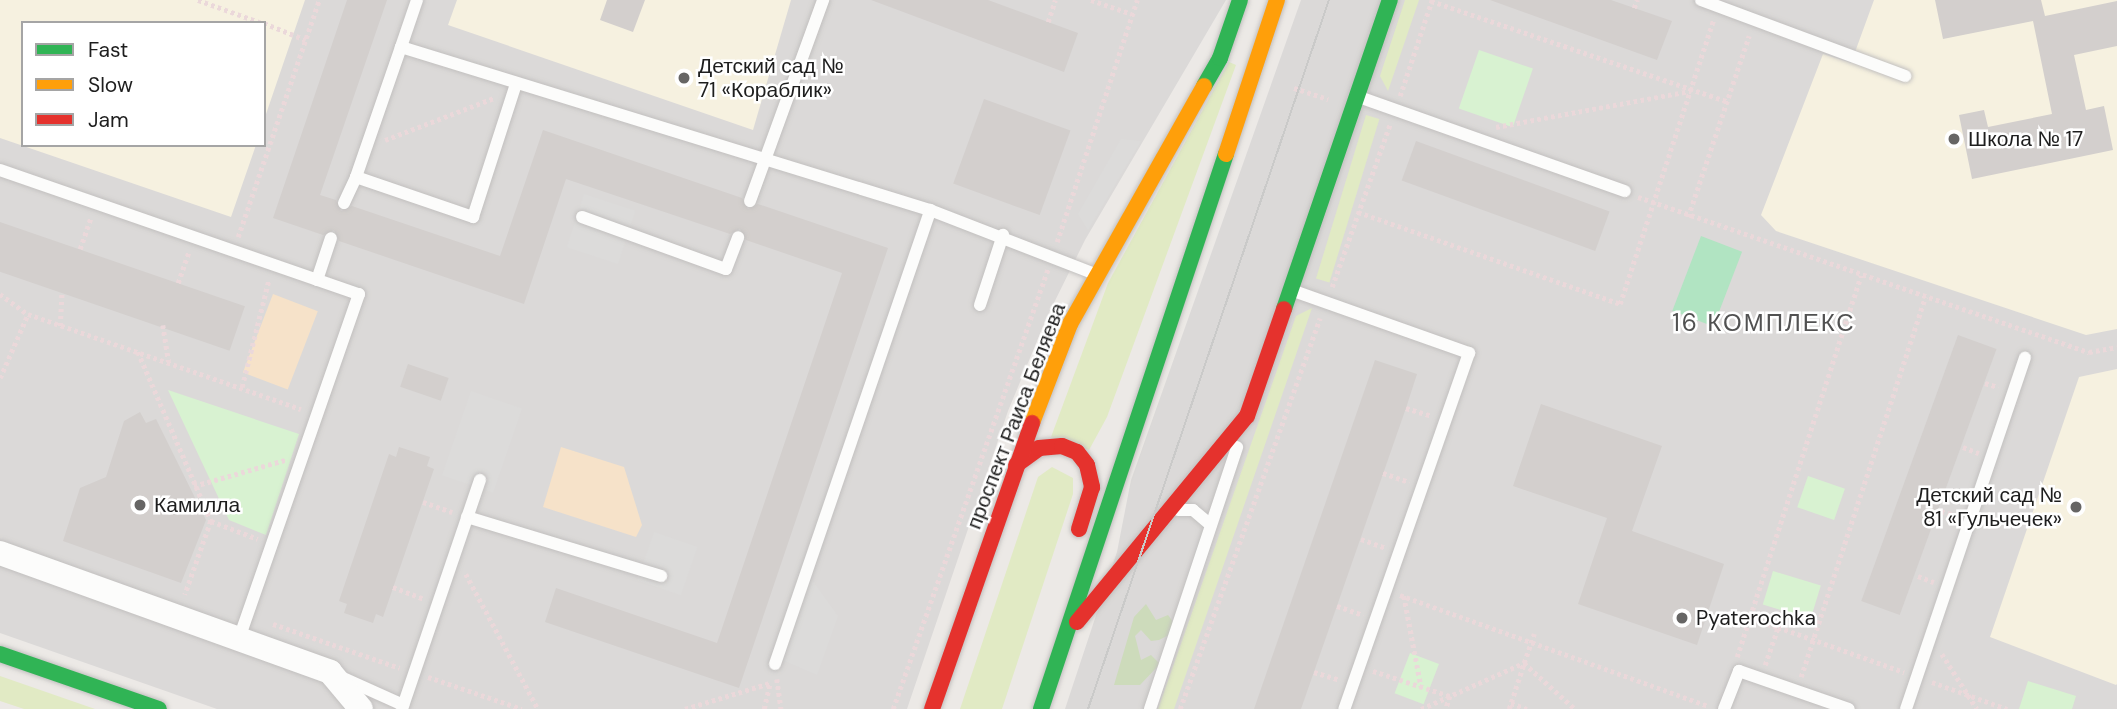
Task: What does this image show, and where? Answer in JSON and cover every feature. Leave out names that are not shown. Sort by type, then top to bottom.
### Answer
[{"type":"street","name":"проспект Раиса Беляева","points":[[932,709],[1016,465],[1070,324],[1220,58],[1240,0]]},
{"type":"street","points":[[1041,709],[1277,0]]},
{"type":"street","points":[[1066,634],[1174,510],[1247,416],[1359,97],[1390,0]]},
{"type":"street","points":[[1016,465],[1039,448],[1062,446],[1077,452],[1087,466],[1092,487],[1074,548]]},
{"type":"street","points":[[0,554],[330,672],[361,709]]},
{"type":"street","points":[[1064,584],[1066,634]]},
{"type":"street","points":[[0,654],[159,709]]},
{"type":"lane","points":[[344,203],[368,147],[418,0]]},
{"type":"lane","points":[[750,201],[823,0]]},
{"type":"lane","points":[[1701,0],[1906,76]]},
{"type":"lane","points":[[401,47],[515,87],[766,158],[930,210],[1003,235],[1097,274]]},
{"type":"lane","points":[[356,177],[473,217],[515,87]]},
{"type":"lane","points":[[1359,97],[1625,191]]},
{"type":"lane","points":[[0,170],[359,294],[239,638]]},
{"type":"lane","points":[[775,664],[930,210]]},
{"type":"lane","points":[[582,217],[726,268],[738,237]]},
{"type":"lane","points":[[981,305],[1003,235]]},
{"type":"lane","points":[[317,280],[331,238]]},
{"type":"lane","points":[[1291,290],[1469,353],[1344,709]]},
{"type":"lane","points":[[1906,709],[2025,358]]},
{"type":"lane","points":[[1150,709],[1247,416]]},
{"type":"lane","points":[[330,672],[402,707],[480,480]]},
{"type":"lane","points":[[1174,510],[1193,510],[1211,525]]},
{"type":"lane","points":[[467,517],[660,576]]},
{"type":"lane","points":[[1724,709],[1739,671],[1849,709]]},
{"type":"path","points":[[198,0],[257,21]]},
{"type":"path","points":[[233,251],[319,0]]},
{"type":"path","points":[[1048,22],[1055,0]]},
{"type":"path","points":[[1091,0],[1132,14]]},
{"type":"path","points":[[893,709],[1053,256],[1136,2],[1143,0]]},
{"type":"path","points":[[1180,709],[1432,0],[1727,101]]},
{"type":"path","points":[[1634,8],[1637,0]]},
{"type":"path","points":[[1358,212],[1620,304],[1718,6]]},
{"type":"path","points":[[1688,217],[1755,19]]},
{"type":"path","points":[[266,24],[306,40]]},
{"type":"path","points":[[368,147],[515,87]]},
{"type":"path","points":[[1461,133],[1691,90]]},
{"type":"path","points":[[1625,191],[1688,217],[2089,352],[2117,347]]},
{"type":"path","points":[[80,249],[95,204]]},
{"type":"path","points":[[178,283],[193,238]]},
{"type":"path","points":[[242,387],[273,264]]},
{"type":"path","points":[[1739,671],[1736,649],[1861,276]]},
{"type":"path","points":[[60,326],[62,290]]},
{"type":"path","points":[[0,294],[28,314],[316,415]]},
{"type":"path","points":[[1797,691],[1925,297]]},
{"type":"path","points":[[0,378],[28,314]]},
{"type":"path","points":[[163,325],[169,362]]},
{"type":"path","points":[[138,352],[211,521],[272,544]]},
{"type":"path","points":[[1406,408],[1446,421]]},
{"type":"path","points":[[194,486],[303,455]]},
{"type":"path","points":[[1383,473],[1423,486]]},
{"type":"path","points":[[423,502],[467,517]]},
{"type":"path","points":[[185,595],[211,521]]},
{"type":"path","points":[[1360,539],[1399,552]]},
{"type":"path","points":[[455,554],[538,709]]},
{"type":"path","points":[[393,587],[438,603]]},
{"type":"path","points":[[1386,590],[1717,709]]},
{"type":"path","points":[[1404,596],[1421,687]]},
{"type":"path","points":[[1337,606],[1376,619]]},
{"type":"path","points":[[1747,618],[2007,709]]},
{"type":"path","points":[[1760,679],[1779,627]]},
{"type":"path","points":[[1527,709],[1510,706],[1534,634]]},
{"type":"path","points":[[1931,636],[1977,709]]},
{"type":"path","points":[[1421,709],[1524,663]]},
{"type":"path","points":[[1524,663],[1575,709]]},
{"type":"path","points":[[764,709],[775,664]]},
{"type":"path","points":[[775,664],[781,709]]},
{"type":"path","points":[[1359,666],[1450,696]]},
{"type":"path","points":[[1314,672],[1353,685]]},
{"type":"path","points":[[685,709],[770,683]]},
{"type":"path","points":[[1446,709],[1450,696]]},
{"type":"shaded area","points":[[0,0],[1226,0],[1085,240],[1047,317],[1008,411],[907,709],[217,709],[0,633]]},
{"type":"shaded area","points":[[0,0],[305,0],[266,114],[266,21],[21,21],[21,145],[0,138]]},
{"type":"shaded area","name":"Детский сад № 71 «Кораблик»","points":[[457,0],[791,0],[753,130],[448,25]]},
{"type":"shaded area","name":"16 КОМПЛЕКС","points":[[1301,0],[2117,0],[2117,709],[1065,709],[1117,552],[1131,480]]},
{"type":"shaded area","name":"Школа № 17","points":[[1874,0],[2117,0],[2117,329],[2086,335],[1776,231],[1761,215],[1823,54],[1851,63]]},
{"type":"shaded area","points":[[1121,139],[1141,141],[1088,230],[1078,214]]},
{"type":"shaded area","points":[[26,147],[255,147],[231,217]]},
{"type":"shaded area","points":[[584,194],[635,211],[618,264],[567,247]]},
{"type":"shaded area","name":"Детский сад № 81 «Гульчечек»","points":[[2117,369],[2116,685],[1990,637],[2079,377]]},
{"type":"shaded area","points":[[471,391],[522,409],[493,493],[442,475]]},
{"type":"shaded area","points":[[654,532],[697,547],[681,595],[637,580]]},
{"type":"shaded area","points":[[809,576],[838,616],[817,675],[780,659]]},
{"type":"green space","points":[[1405,0],[1419,0],[1388,91],[1380,76]]},
{"type":"green space","points":[[1479,50],[1533,69],[1513,127],[1459,109]]},
{"type":"green space","points":[[1229,62],[1236,65],[1107,417],[1089,450],[1051,437],[1108,283]]},
{"type":"green space","points":[[1366,115],[1379,119],[1329,283],[1316,279]]},
{"type":"green space","points":[[1701,236],[1742,252],[1713,326],[1672,311]]},
{"type":"green space","points":[[1312,308],[1174,709],[1158,709],[1296,316]]},
{"type":"green space","points":[[168,390],[299,434],[266,535],[229,520]]},
{"type":"green space","points":[[1052,467],[1073,478],[1073,494],[1002,709],[960,709],[1038,477]]},
{"type":"green space","points":[[1808,476],[1845,489],[1834,520],[1797,507]]},
{"type":"green space","points":[[1773,571],[1821,586],[1811,619],[1763,604]]},
{"type":"green space","points":[[1146,604],[1156,620],[1168,615],[1173,622],[1169,635],[1159,640],[1151,641],[1141,630],[1135,636],[1141,660],[1151,655],[1160,664],[1140,685],[1114,685],[1134,617]]},
{"type":"green space","points":[[1410,653],[1439,664],[1424,704],[1395,693]]},
{"type":"green space","points":[[0,676],[95,709],[24,709],[0,701]]},
{"type":"green space","points":[[2028,681],[2076,696],[2072,709],[2019,709]]},
{"type":"sand","points":[[273,294],[318,311],[288,390],[243,372]]},
{"type":"sand","points":[[561,447],[624,467],[642,525],[636,537],[543,507]]},
{"type":"building","points":[[347,0],[387,0],[320,195],[336,200],[341,211],[352,206],[500,256],[543,130],[742,198],[748,209],[758,204],[888,248],[739,688],[545,622],[556,588],[717,643],[842,273],[746,240],[740,229],[730,234],[566,179],[524,304],[339,241],[334,230],[323,235],[273,218]]},
{"type":"building","points":[[607,0],[645,0],[633,32],[600,20]]},
{"type":"building","points":[[871,0],[988,0],[1078,33],[1064,72]]},
{"type":"building","points":[[1490,0],[1611,0],[1672,21],[1657,60]]},
{"type":"building","points":[[1935,0],[2041,0],[2045,16],[2117,1],[2117,46],[2074,55],[2086,110],[2104,106],[2113,150],[1972,179],[1959,115],[1984,110],[1988,127],[2052,114],[2033,21],[1943,39]]},
{"type":"building","points":[[984,99],[1070,130],[1040,215],[953,184]]},
{"type":"building","points":[[1416,141],[1610,211],[1595,251],[1402,180]]},
{"type":"building","points":[[0,222],[245,306],[230,351],[0,272]]},
{"type":"building","points":[[1958,335],[1997,349],[1900,615],[1861,601]]},
{"type":"building","points":[[1375,360],[1417,374],[1406,408],[1301,709],[1254,709]]},
{"type":"building","points":[[408,364],[449,378],[441,401],[400,387]]},
{"type":"building","points":[[1541,404],[1662,446],[1632,531],[1724,564],[1697,645],[1578,604],[1607,518],[1513,486]]},
{"type":"building","points":[[140,412],[146,423],[156,419],[206,520],[181,583],[63,541],[80,488],[106,477],[124,421]]},
{"type":"building","points":[[399,447],[430,457],[427,466],[434,469],[383,617],[376,614],[373,623],[344,613],[347,604],[339,601],[389,454],[396,457]]},
{"type":"tram line","points":[[1088,709],[1329,0]]},
{"type":"traffic: fast","points":[[1204,86],[1220,58],[1240,0]]},
{"type":"traffic: fast","points":[[1284,309],[1390,0]]},
{"type":"traffic: fast","points":[[1041,709],[1226,154]]},
{"type":"traffic: fast","points":[[0,654],[159,709]]},
{"type":"traffic: slow","points":[[1226,154],[1277,0]]},
{"type":"traffic: slow","points":[[1032,423],[1070,324],[1204,86]]},
{"type":"traffic: jam","points":[[1077,622],[1247,416],[1284,309]]},
{"type":"traffic: jam","points":[[932,709],[1032,423]]},
{"type":"traffic: jam","points":[[1016,465],[1039,448],[1062,446],[1077,452],[1087,465],[1092,487],[1079,529]]},
{"type":"place","name":"Детский сад № 71 «Кораблик»","points":[[684,78]]},
{"type":"place","name":"Школа № 17","points":[[1954,139]]},
{"type":"place","name":"Камилла","points":[[140,505]]},
{"type":"place","name":"Детский сад № 81 «Гульчечек»","points":[[2076,507]]},
{"type":"place","name":"Pyaterochka","points":[[1682,618]]},
{"type":"district","name":"16 КОМПЛЕКС","points":[[1764,323]]}]
